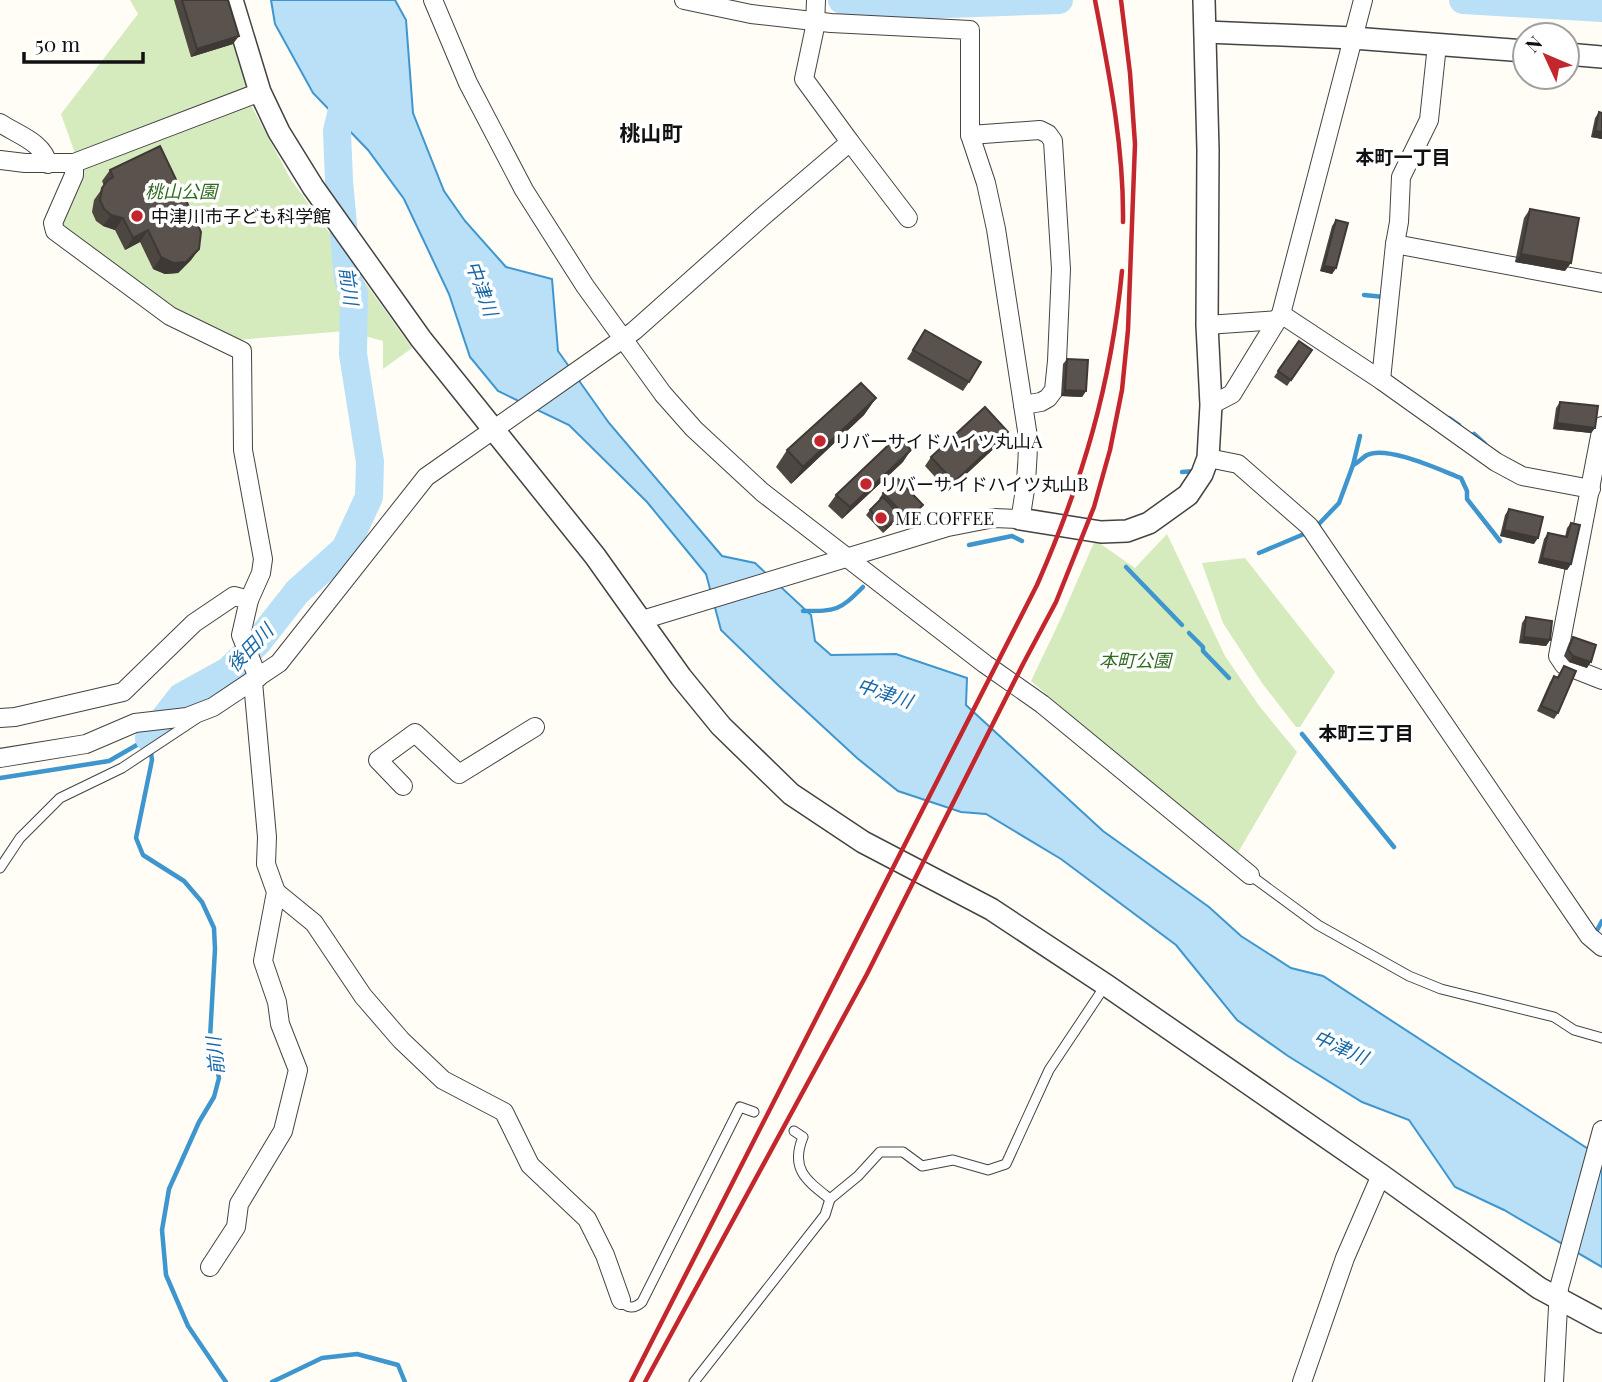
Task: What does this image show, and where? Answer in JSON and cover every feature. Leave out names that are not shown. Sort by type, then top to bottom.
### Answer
[{"type":"street","points":[[232,0],[260,92],[279,132],[313,187],[421,339],[500,424],[595,556],[652,617],[681,677],[721,726],[791,794],[863,842],[992,909],[1381,1175],[1539,1288],[1558,1293],[1602,1322]]},
{"type":"street","points":[[433,0],[468,83],[524,190],[619,342],[694,429],[762,492],[985,664],[1042,704],[1250,875]]},
{"type":"street","points":[[684,0],[751,14],[816,10],[970,30],[970,135],[986,183],[996,229],[1028,437],[1026,490],[1020,519]]},
{"type":"street","points":[[1211,405],[1232,394],[1280,317],[1360,8]]},
{"type":"street","points":[[816,10],[804,79],[908,218]]},
{"type":"street","points":[[652,617],[948,527],[994,519],[1020,519],[1101,532],[1127,531],[1149,523],[1188,495],[1202,474],[1208,458],[1211,405],[1207,325],[1208,150],[1205,14],[1353,38],[1511,50]]},
{"type":"street","points":[[1381,380],[1399,222],[1401,177],[1429,120],[1437,45]]},
{"type":"street","points":[[1581,55],[1602,57]]},
{"type":"street","points":[[0,160],[74,163],[260,92]]},
{"type":"street","points":[[0,123],[38,146],[46,154],[48,164]]},
{"type":"street","points":[[970,135],[1040,130],[1048,134],[1053,141],[1061,269],[1058,361],[1054,390],[1048,398],[1023,405]]},
{"type":"street","points":[[0,758],[86,744],[135,723],[187,717],[213,707],[279,663],[426,477],[619,342],[662,308],[850,142]]},
{"type":"street","points":[[74,163],[74,175],[53,223],[55,231],[170,316],[242,352],[243,450],[263,559],[261,573],[249,600],[242,635],[255,677],[267,837],[265,864],[276,892],[314,923],[363,996],[401,1040],[443,1080],[504,1112],[530,1165],[587,1219],[606,1255],[621,1300]]},
{"type":"street","points":[[1395,244],[1602,283]]},
{"type":"street","points":[[1207,325],[1280,317],[1381,380],[1465,438],[1479,452],[1522,476],[1595,494]]},
{"type":"street","points":[[1602,426],[1595,494],[1573,579],[1558,656],[1564,665],[1602,680]]},
{"type":"street","points":[[1208,458],[1238,464],[1309,526],[1590,936],[1602,947]]},
{"type":"street","points":[[0,718],[15,717],[123,692],[194,623],[234,596],[249,600]]},
{"type":"street","points":[[403,786],[378,760],[415,733],[459,774],[535,727]]},
{"type":"street","points":[[210,1267],[236,1227],[239,1205],[283,1131],[298,1070],[279,1024],[277,1002],[263,961],[276,892]]},
{"type":"street","points":[[1553,1382],[1558,1293],[1601,1134]]},
{"type":"street","points":[[1302,1382],[1345,1258],[1381,1175]]},
{"type":"lane","points":[[0,868],[20,838],[60,798],[135,761],[213,707]]},
{"type":"lane","points":[[1250,875],[1318,925],[1409,976],[1441,989],[1554,1017],[1574,1030],[1602,1038]]},
{"type":"lane","points":[[694,1382],[825,1214],[830,1199],[858,1176],[880,1152],[903,1152],[922,1166],[953,1160],[988,1170],[1006,1164],[1049,1070],[1106,985]]},
{"type":"lane","points":[[621,1300],[631,1307],[642,1302],[740,1107],[754,1112]]},
{"type":"lane","points":[[794,1131],[803,1136],[797,1160],[801,1170],[813,1186],[830,1199]]},
{"type":"green space","name":"桃山公園","points":[[130,0],[222,0],[253,109],[290,178],[412,348],[383,369],[383,341],[346,331],[237,340],[175,310],[56,228],[82,173],[61,114],[138,14]]},
{"type":"green space","name":"本町公園","points":[[1167,534],[1225,656],[1260,707],[1297,752],[1236,856],[1031,681],[1095,540],[1135,568]]},
{"type":"green space","points":[[1245,558],[1335,672],[1300,727],[1296,727],[1262,683],[1223,623],[1202,563]]},
{"type":"water","name":"中津川","points":[[271,0],[395,0],[406,20],[413,113],[444,191],[465,221],[506,267],[552,279],[558,351],[609,423],[722,556],[755,563],[811,615],[815,641],[831,655],[896,654],[967,678],[966,705],[1103,831],[1209,907],[1241,936],[1291,968],[1323,976],[1602,1158],[1602,1267],[1504,1210],[1455,1187],[1409,1120],[1362,1102],[1288,1056],[1237,1020],[1176,945],[1061,859],[986,814],[961,812],[898,791],[857,758],[779,686],[721,630],[706,574],[647,502],[569,425],[498,391],[470,357],[449,294],[404,199],[368,150],[313,93],[275,24]]},
{"type":"building","points":[[182,0],[228,0],[239,36],[197,49]]},
{"type":"building","points":[[1599,112],[1602,113],[1602,132],[1595,131]]},
{"type":"building","name":"中津川市子ども科学館","points":[[160,146],[201,232],[199,249],[186,262],[173,263],[161,257],[148,230],[133,238],[123,218],[111,215],[100,200],[102,188],[113,177],[110,170]]},
{"type":"building","points":[[1530,209],[1579,218],[1571,263],[1521,254]]},
{"type":"building","points":[[1336,220],[1348,223],[1336,268],[1324,266]]},
{"type":"building","points":[[925,330],[981,362],[969,382],[913,350]]},
{"type":"building","points":[[1299,341],[1312,350],[1291,380],[1278,371]]},
{"type":"building","points":[[1067,359],[1088,360],[1086,391],[1065,390]]},
{"type":"building","name":"リバーサイドハイツ丸山A","points":[[861,383],[876,398],[803,467],[787,450]]},
{"type":"building","points":[[1560,402],[1598,406],[1595,428],[1557,423]]},
{"type":"building","points":[[985,407],[1008,432],[954,482],[931,457]]},
{"type":"building","name":"リバーサイドハイツ丸山B","points":[[898,436],[911,450],[850,507],[836,495]]},
{"type":"building","points":[[898,479],[923,505],[908,519],[883,493]]},
{"type":"building","points":[[883,497],[900,515],[887,527],[870,510]]},
{"type":"building","points":[[1509,509],[1543,517],[1538,538],[1504,530]]},
{"type":"building","points":[[1571,523],[1580,525],[1571,564],[1542,558],[1548,533],[1567,537]]},
{"type":"building","points":[[1526,617],[1552,621],[1550,640],[1524,637]]},
{"type":"building","points":[[1573,637],[1596,645],[1591,662],[1573,656],[1568,650]]},
{"type":"building","points":[[1564,666],[1576,671],[1558,713],[1541,706],[1554,676],[1558,678]]},
{"type":"waterway","points":[[842,0],[920,5],[1059,0]]},
{"type":"waterway","points":[[1463,0],[1602,8]]},
{"type":"waterway","name":"前川","points":[[149,738],[181,697],[228,671],[258,642],[297,592],[345,549],[369,497],[370,462],[353,354],[354,294],[348,279],[339,181],[337,131],[348,85]]},
{"type":"waterway","points":[[1364,295],[1384,297]]},
{"type":"waterway","points":[[1449,418],[1459,425]]},
{"type":"waterway","points":[[1474,434],[1485,444]]},
{"type":"waterway","points":[[1316,527],[1339,503],[1360,436]]},
{"type":"waterway","points":[[1353,465],[1367,455],[1387,453],[1461,478],[1467,491],[1467,499],[1500,541]]},
{"type":"waterway","points":[[1182,472],[1195,471]]},
{"type":"waterway","points":[[1259,553],[1304,534]]},
{"type":"waterway","points":[[969,545],[1012,536],[1022,541]]},
{"type":"waterway","points":[[1126,567],[1182,625]]},
{"type":"waterway","points":[[803,611],[837,608],[863,587]]},
{"type":"waterway","points":[[1189,633],[1229,678]]},
{"type":"waterway","points":[[1302,734],[1394,847]]},
{"type":"waterway","name":"前川","points":[[0,778],[109,761],[149,738],[152,760],[136,838],[143,855],[184,881],[202,902],[214,928],[215,949],[210,1038],[219,1078],[214,1097],[199,1122],[169,1189],[162,1230],[166,1275],[188,1326],[226,1382]]},
{"type":"waterway","points":[[1595,934],[1602,921]]},
{"type":"waterway","name":"前川","points":[[272,1382],[322,1358],[357,1354],[398,1365],[405,1382]]},
{"type":"railway","points":[[1095,0],[1118,138],[1123,222]]},
{"type":"railway","points":[[645,1382],[867,974],[1056,602],[1094,507],[1110,450],[1122,390],[1128,330],[1135,144],[1121,0]]},
{"type":"railway","points":[[631,1382],[1037,585],[1068,508],[1093,431],[1111,353],[1122,271]]},
{"type":"place","name":"中津川市子ども科学館","points":[[137,216]]},
{"type":"place","name":"リバーサイドハイツ丸山A","points":[[820,441]]},
{"type":"place","name":"リバーサイドハイツ丸山B","points":[[866,484]]},
{"type":"place","name":"ME COFFEE","points":[[881,518]]},
{"type":"district","name":"桃山町","points":[[651,132]]},
{"type":"district","name":"本町一丁目","points":[[1403,156]]},
{"type":"district","name":"本町三丁目","points":[[1366,732]]},
{"type":"water label","name":"後田川","points":[[249,647]]}]
